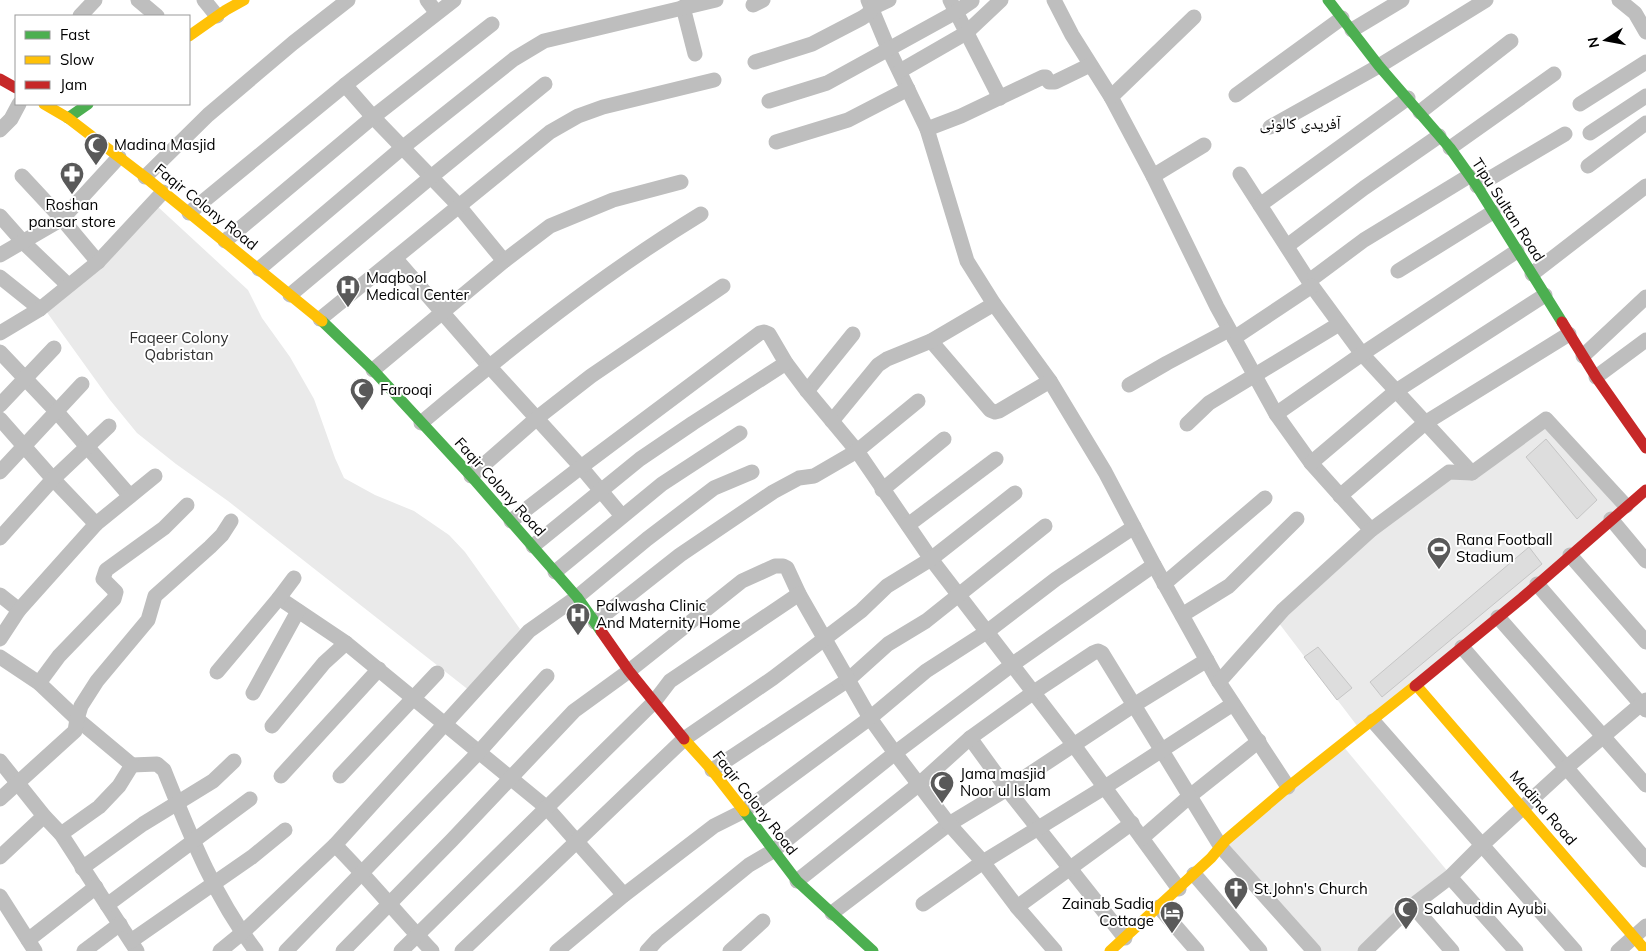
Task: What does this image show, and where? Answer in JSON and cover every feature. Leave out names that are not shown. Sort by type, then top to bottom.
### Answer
[{"type":"main road","points":[[190,35],[222,9],[244,0]]},
{"type":"main road","name":"Tipu Sultan Road","points":[[1328,0],[1379,66],[1450,148],[1493,212],[1596,378],[1646,448]]},
{"type":"main road","points":[[0,79],[15,87]]},
{"type":"main road","name":"Faqir Colony Road","points":[[46,105],[68,118],[119,156],[225,241],[320,319],[373,370],[471,476],[578,597],[629,671],[684,739],[712,770],[797,881],[873,951]]},
{"type":"main road","points":[[68,118],[87,105]]},
{"type":"main road","points":[[1120,946],[1226,840],[1288,787],[1373,721],[1498,617],[1646,490]]},
{"type":"main road","name":"Madina Road","points":[[1416,685],[1646,951]]},
{"type":"street","points":[[81,15],[95,0]]},
{"type":"street","points":[[138,0],[156,15]]},
{"type":"street","points":[[204,0],[222,9]]},
{"type":"street","points":[[145,177],[216,109],[293,43],[348,0]]},
{"type":"street","points":[[427,0],[436,12]]},
{"type":"street","points":[[189,213],[345,85],[436,12],[454,0]]},
{"type":"street","points":[[259,269],[402,148],[514,59],[544,40],[716,0]]},
{"type":"street","points":[[870,4],[890,0]]},
{"type":"street","points":[[900,71],[966,33],[1001,0]]},
{"type":"street","points":[[1054,0],[1153,176],[1217,307],[1276,414],[1310,463],[1370,530]]},
{"type":"street","points":[[1352,30],[1402,0]]},
{"type":"street","points":[[1270,127],[1379,66],[1486,0]]},
{"type":"street","points":[[1619,0],[1635,13],[1646,32]]},
{"type":"street","points":[[769,101],[827,82],[888,48],[953,6],[972,1]]},
{"type":"street","points":[[870,4],[888,48],[927,129],[967,262],[994,304],[1050,381],[1105,472],[1164,584],[1219,682],[1288,787]]},
{"type":"street","points":[[755,62],[812,44],[868,14],[870,4]]},
{"type":"street","points":[[953,6],[1000,98]]},
{"type":"street","points":[[683,7],[695,54]]},
{"type":"street","points":[[1110,97],[1194,17]]},
{"type":"street","points":[[1236,95],[1342,18]]},
{"type":"street","points":[[225,241],[373,116],[492,24]]},
{"type":"street","points":[[1420,112],[1511,42]]},
{"type":"street","points":[[1580,104],[1646,62]]},
{"type":"street","points":[[927,129],[961,116],[1043,77],[1046,77],[1049,82],[1055,82],[1090,65]]},
{"type":"street","points":[[1450,148],[1554,74]]},
{"type":"street","points":[[320,319],[550,132],[578,116],[603,107],[714,80]]},
{"type":"street","points":[[290,295],[430,177],[545,84]]},
{"type":"street","points":[[345,85],[458,206],[504,261]]},
{"type":"street","points":[[776,142],[848,120],[908,89]]},
{"type":"street","points":[[1590,134],[1646,96]]},
{"type":"street","points":[[1260,205],[1408,98]]},
{"type":"street","points":[[0,130],[11,119],[19,105]]},
{"type":"street","points":[[1588,166],[1646,123]]},
{"type":"street","points":[[1128,385],[1167,362],[1232,334],[1310,284],[1364,240],[1565,134]]},
{"type":"street","points":[[1287,246],[1364,188],[1439,136]]},
{"type":"street","points":[[1153,176],[1204,145]]},
{"type":"street","points":[[0,255],[62,219],[119,156]]},
{"type":"street","points":[[1240,174],[1310,284],[1362,354],[1472,473]]},
{"type":"street","points":[[22,176],[98,262]]},
{"type":"street","points":[[373,370],[504,261],[550,226],[613,200],[681,182]]},
{"type":"street","points":[[1532,274],[1646,186]]},
{"type":"street","points":[[0,333],[40,309],[98,262],[163,192]]},
{"type":"street","points":[[1398,271],[1493,212]]},
{"type":"street","points":[[421,423],[489,366],[585,292],[661,239],[701,214]]},
{"type":"street","points":[[0,216],[23,242],[68,286]]},
{"type":"street","points":[[1276,414],[1362,354],[1517,251]]},
{"type":"street","points":[[395,258],[489,366],[581,467],[622,516]]},
{"type":"street","points":[[0,277],[40,309]]},
{"type":"street","points":[[471,476],[537,418],[591,376],[723,286]]},
{"type":"street","points":[[1310,463],[1396,391],[1545,295]]},
{"type":"street","points":[[1583,356],[1646,297]]},
{"type":"street","points":[[832,421],[878,365],[887,359],[930,341],[994,304]]},
{"type":"street","points":[[1187,424],[1209,403],[1339,324]]},
{"type":"street","points":[[511,522],[760,333],[769,334],[786,363],[807,391],[857,451],[930,559],[1074,744],[1178,889]]},
{"type":"street","points":[[807,391],[853,334]]},
{"type":"street","points":[[1340,496],[1425,423],[1570,334]]},
{"type":"street","points":[[1596,378],[1646,340]]},
{"type":"street","points":[[930,341],[990,410],[995,412],[1050,381]]},
{"type":"street","points":[[0,405],[54,348]]},
{"type":"street","points":[[0,352],[56,411],[130,496]]},
{"type":"street","points":[[533,546],[648,454],[786,363]]},
{"type":"street","points":[[0,472],[82,384]]},
{"type":"street","points":[[595,622],[680,556],[773,492],[799,478],[814,476],[857,451],[918,401]]},
{"type":"street","points":[[0,419],[96,524]]},
{"type":"street","points":[[1219,682],[1283,610],[1370,530],[1449,472],[1472,473],[1546,419],[1626,506]]},
{"type":"street","points":[[0,538],[53,479],[109,426]]},
{"type":"street","points":[[555,572],[662,484],[740,433]]},
{"type":"street","points":[[882,490],[944,439]]},
{"type":"street","points":[[908,526],[996,459]]},
{"type":"street","points":[[220,951],[242,933],[335,845],[529,632],[578,597],[647,539],[714,488],[752,472]]},
{"type":"street","points":[[0,639],[19,610],[96,524],[155,476]]},
{"type":"street","points":[[462,951],[684,739],[773,678],[861,611],[887,586],[930,559],[1015,494]]},
{"type":"street","points":[[1164,584],[1265,498]]},
{"type":"street","points":[[39,683],[59,656],[114,599],[116,592],[103,579],[106,570],[164,528],[187,506]]},
{"type":"street","points":[[1182,615],[1229,586],[1297,518]]},
{"type":"street","points":[[1611,519],[1646,561]]},
{"type":"street","points":[[0,799],[75,731],[81,706],[97,681],[148,620],[155,596],[210,547],[222,535],[231,521]]},
{"type":"street","points":[[712,770],[848,680],[888,644],[926,621],[1045,526]]},
{"type":"street","points":[[557,951],[624,895],[714,826],[744,811],[870,718],[926,671],[988,632],[1056,579],[1134,527]]},
{"type":"street","points":[[1570,556],[1646,642]]},
{"type":"street","points":[[648,951],[657,940],[749,865],[773,851],[895,753],[1013,664],[1154,565]]},
{"type":"street","points":[[343,951],[574,711],[629,671],[742,581],[775,566],[787,568],[799,594],[870,718],[918,785],[1055,951]]},
{"type":"street","points":[[216,672],[294,578]]},
{"type":"street","points":[[1365,951],[1413,906],[1450,876],[1566,768],[1603,736],[1644,705],[1537,584]]},
{"type":"street","points":[[401,951],[654,702],[670,681],[799,594]]},
{"type":"street","points":[[0,595],[19,610]]},
{"type":"street","points":[[279,598],[346,643],[547,808],[624,895]]},
{"type":"street","points":[[253,693],[298,611]]},
{"type":"street","points":[[1498,617],[1646,785]]},
{"type":"street","points":[[272,726],[324,663],[346,643]]},
{"type":"street","points":[[1462,647],[1646,860]]},
{"type":"street","points":[[797,881],[918,785],[970,738],[1034,692],[1098,651],[1102,653],[1221,847],[1314,951]]},
{"type":"street","points":[[0,657],[39,683],[77,719],[132,765],[157,764],[164,770],[193,842],[213,883],[242,933],[256,951]]},
{"type":"street","points":[[832,913],[949,824],[1007,789],[1134,705],[1207,660]]},
{"type":"street","points":[[280,776],[379,670]]},
{"type":"street","points":[[340,776],[437,673]]},
{"type":"street","points":[[286,951],[479,752],[547,676]]},
{"type":"street","points":[[923,904],[982,862],[1104,787],[1233,704]]},
{"type":"street","points":[[1373,721],[1575,951]]},
{"type":"street","points":[[970,738],[1007,789],[1070,869],[1120,946]]},
{"type":"street","points":[[1142,838],[1190,796],[1259,741]]},
{"type":"street","points":[[0,761],[44,816],[61,834],[134,946],[213,883],[252,857],[285,830]]},
{"type":"street","points":[[82,868],[143,824],[213,781],[234,761]]},
{"type":"street","points":[[61,834],[99,807],[119,786],[132,765]]},
{"type":"street","points":[[107,905],[250,799]]},
{"type":"street","points":[[0,857],[44,816]]},
{"type":"street","points":[[1017,906],[1132,823]]},
{"type":"street","points":[[335,845],[363,872],[432,951]]},
{"type":"street","points":[[1194,874],[1260,951]]},
{"type":"street","points":[[1450,876],[1516,951]]},
{"type":"street","points":[[0,896],[32,946],[96,887]]},
{"type":"street","points":[[1413,906],[1452,951]]},
{"type":"street","points":[[1159,907],[1197,951]]},
{"type":"street","points":[[730,951],[763,920]]},
{"type":"street","points":[[84,951],[120,924]]},
{"type":"street","points":[[1618,951],[1646,926]]},
{"type":"green space","name":"Faqeer Colony Qabristan","points":[[157,206],[248,290],[262,318],[290,357],[314,399],[344,478],[375,495],[414,511],[449,535],[465,552],[520,629],[470,691],[228,501],[137,433],[110,400],[46,311]]},
{"type":"green space","name":"Rana Football Stadium","points":[[1546,419],[1626,506],[1361,731],[1275,618],[1449,472],[1472,473]]},
{"type":"green space","points":[[1343,746],[1449,873],[1360,951],[1322,951],[1225,846]]},
{"type":"building","points":[[1546,439],[1597,500],[1577,519],[1526,457]]},
{"type":"building","points":[[1529,547],[1542,564],[1382,697],[1370,682]]},
{"type":"building","points":[[1318,647],[1352,688],[1337,700],[1304,657]]},
{"type":"traffic: fast","points":[[1328,0],[1379,66],[1450,148],[1477,186],[1562,322]]},
{"type":"traffic: fast","points":[[68,118],[87,105]]},
{"type":"traffic: fast","points":[[322,321],[373,370],[471,476],[577,597],[601,631]]},
{"type":"traffic: fast","points":[[744,811],[797,881],[873,951]]},
{"type":"traffic: slow","points":[[190,35],[244,0]]},
{"type":"traffic: slow","points":[[46,105],[68,118],[145,177],[322,321]]},
{"type":"traffic: slow","points":[[1416,685],[1646,951]]},
{"type":"traffic: slow","points":[[1110,951],[1211,858],[1226,840],[1288,787],[1415,686]]},
{"type":"traffic: slow","points":[[684,739],[712,770],[744,811]]},
{"type":"traffic: jam","points":[[0,79],[15,87]]},
{"type":"traffic: jam","points":[[1562,322],[1596,377],[1646,448]]},
{"type":"traffic: jam","points":[[1415,686],[1522,598],[1646,490]]},
{"type":"traffic: jam","points":[[601,631],[629,671],[684,739]]},
{"type":"place","name":"Madina Masjid","points":[[96,166]]},
{"type":"place","name":"Roshan pansar store","points":[[72,195]]},
{"type":"place","name":"Maqbool Medical Center","points":[[348,308]]},
{"type":"place","name":"Farooqi","points":[[362,411]]},
{"type":"place","name":"Rana Football Stadium","points":[[1439,570]]},
{"type":"place","name":"Palwasha Clinic And Maternity Home","points":[[578,636]]},
{"type":"place","name":"Jama masjid Noor ul Islam","points":[[942,804]]},
{"type":"place","name":"St.John's Church","points":[[1236,910]]},
{"type":"place","name":"Salahuddin Ayubi","points":[[1406,930]]},
{"type":"place","name":"Zainab Sadiq Cottage","points":[[1172,934]]},
{"type":"district","name":"آفریدی کالونی","points":[[1300,123]]}]
